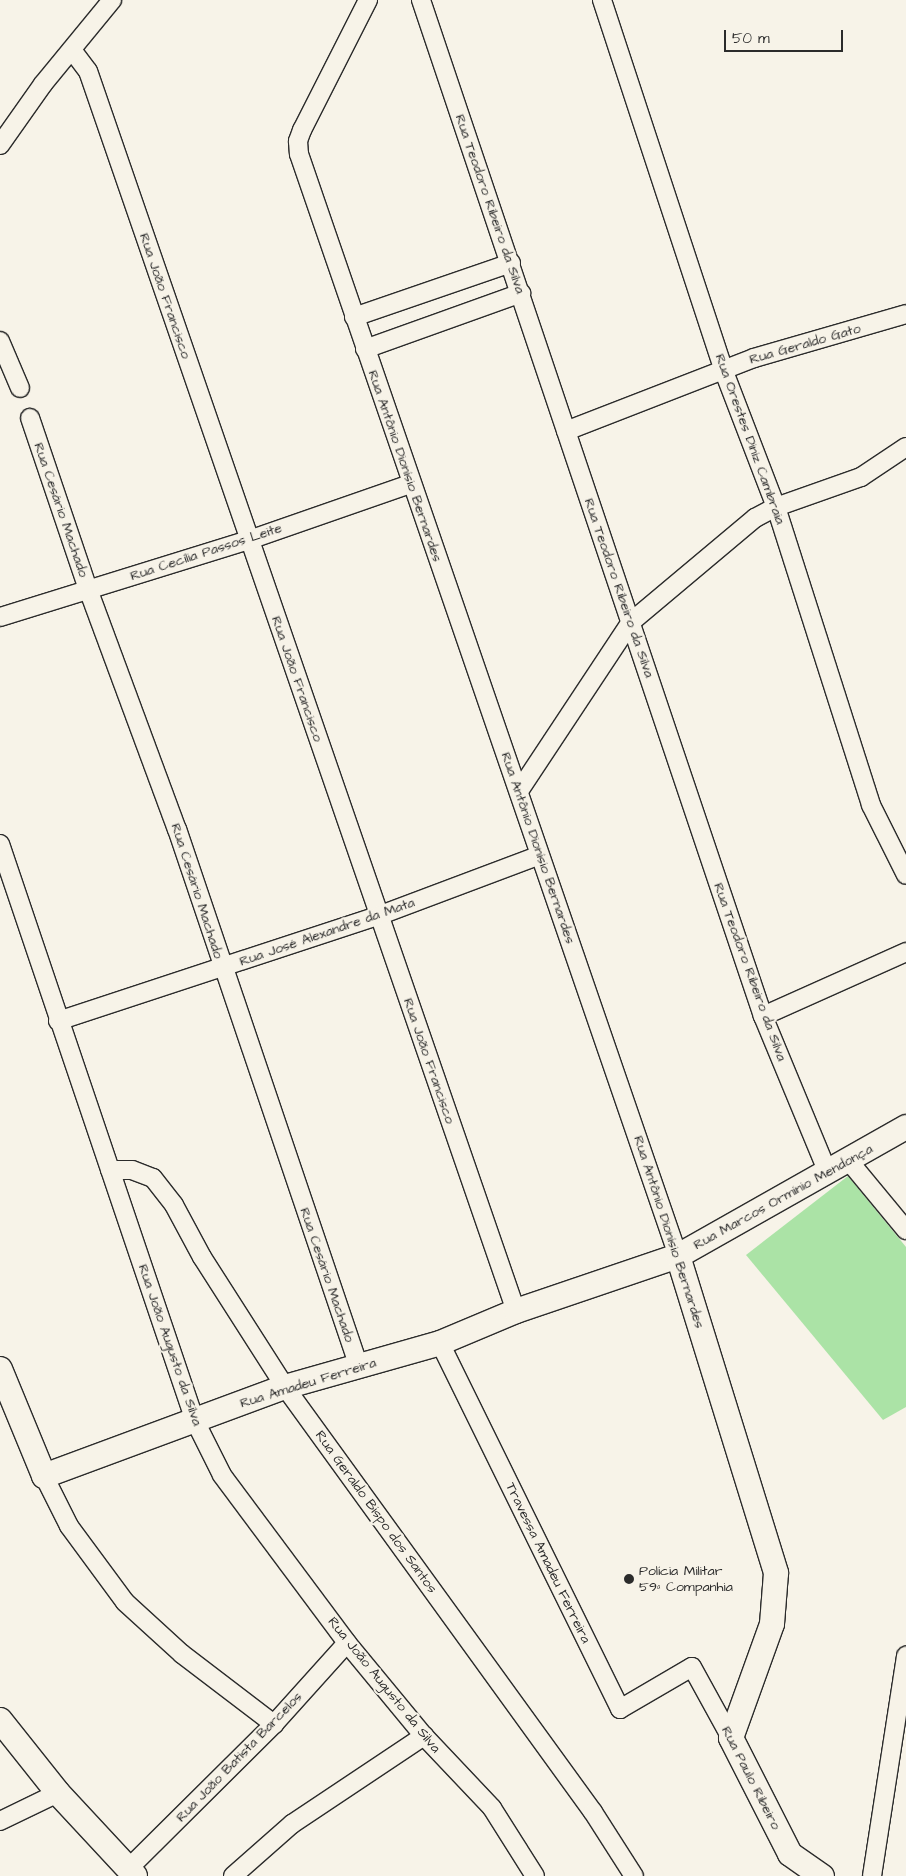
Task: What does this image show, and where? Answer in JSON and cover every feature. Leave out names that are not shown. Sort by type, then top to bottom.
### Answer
[{"type":"street","points":[[0,145],[112,0]]},
{"type":"street","name":"Rua Antônio Dionísio Bernardes","points":[[368,0],[298,141],[303,169],[410,484],[520,791],[538,856],[599,1022],[678,1256],[776,1573],[772,1624],[731,1738]]},
{"type":"street","name":"Rua Teodoro Ribeiro da Silva","points":[[421,0],[511,262],[763,1016],[828,1173]]},
{"type":"street","name":"Rua Orestes Diniz Cambraia","points":[[602,0],[723,369],[776,507],[871,805],[906,875]]},
{"type":"street","name":"Rua João Francisco","points":[[72,50],[88,72],[516,1311]]},
{"type":"street","points":[[354,317],[511,262]]},
{"type":"street","points":[[365,349],[521,293]]},
{"type":"street","name":"Rua Geraldo Gato","points":[[566,430],[723,369],[906,314]]},
{"type":"street","points":[[2,352],[20,388]]},
{"type":"street","name":"Rua Cesário Machado","points":[[30,418],[88,589],[177,829],[222,967],[359,1367]]},
{"type":"street","points":[[520,791],[631,622],[755,518],[776,507],[861,477],[906,447]]},
{"type":"street","name":"Rua Cecília Passos Leite","points":[[0,616],[249,540],[410,484]]},
{"type":"street","name":"Rua João Augusto da Silva","points":[[0,844],[58,1021],[195,1421],[222,1475],[348,1643],[424,1736],[492,1808],[535,1876]]},
{"type":"street","name":"Rua José Alexandre da Mata","points":[[58,1021],[378,916],[538,856]]},
{"type":"street","points":[[763,1016],[906,952]]},
{"type":"street","name":"Rua Marcos Ormínio Mendonça","points":[[516,1311],[678,1256],[828,1173],[906,1127]]},
{"type":"street","points":[[848,1160],[906,1230]]},
{"type":"street","name":"Rua Geraldo Bispo dos Santos","points":[[110,1170],[132,1170],[153,1178],[174,1205],[202,1258],[285,1387],[582,1797],[634,1876]]},
{"type":"street","name":"Rua Amadeu Ferreira","points":[[44,1476],[285,1387],[440,1344],[516,1311]]},
{"type":"street","name":"Travessa Amadeu Ferreira","points":[[440,1344],[620,1709],[692,1667]]},
{"type":"street","points":[[0,1369],[44,1476],[69,1526],[125,1602],[182,1654],[274,1724]]},
{"type":"street","name":"Rua João Batista Barcelos","points":[[132,1873],[274,1724],[348,1643]]},
{"type":"street","points":[[872,1876],[906,1656]]},
{"type":"street","name":"Rua Paulo Ribeiro","points":[[692,1667],[731,1738],[790,1854],[822,1876]]},
{"type":"street","points":[[0,1720],[58,1793],[132,1873]]},
{"type":"street","points":[[232,1876],[292,1824],[424,1736]]},
{"type":"street","points":[[0,1820],[58,1793]]},
{"type":"green space","points":[[848,1176],[906,1247],[906,1407],[883,1420],[746,1255]]},
{"type":"place","name":"Polícia Militar 59ª Companhia","points":[[629,1579]]}]
